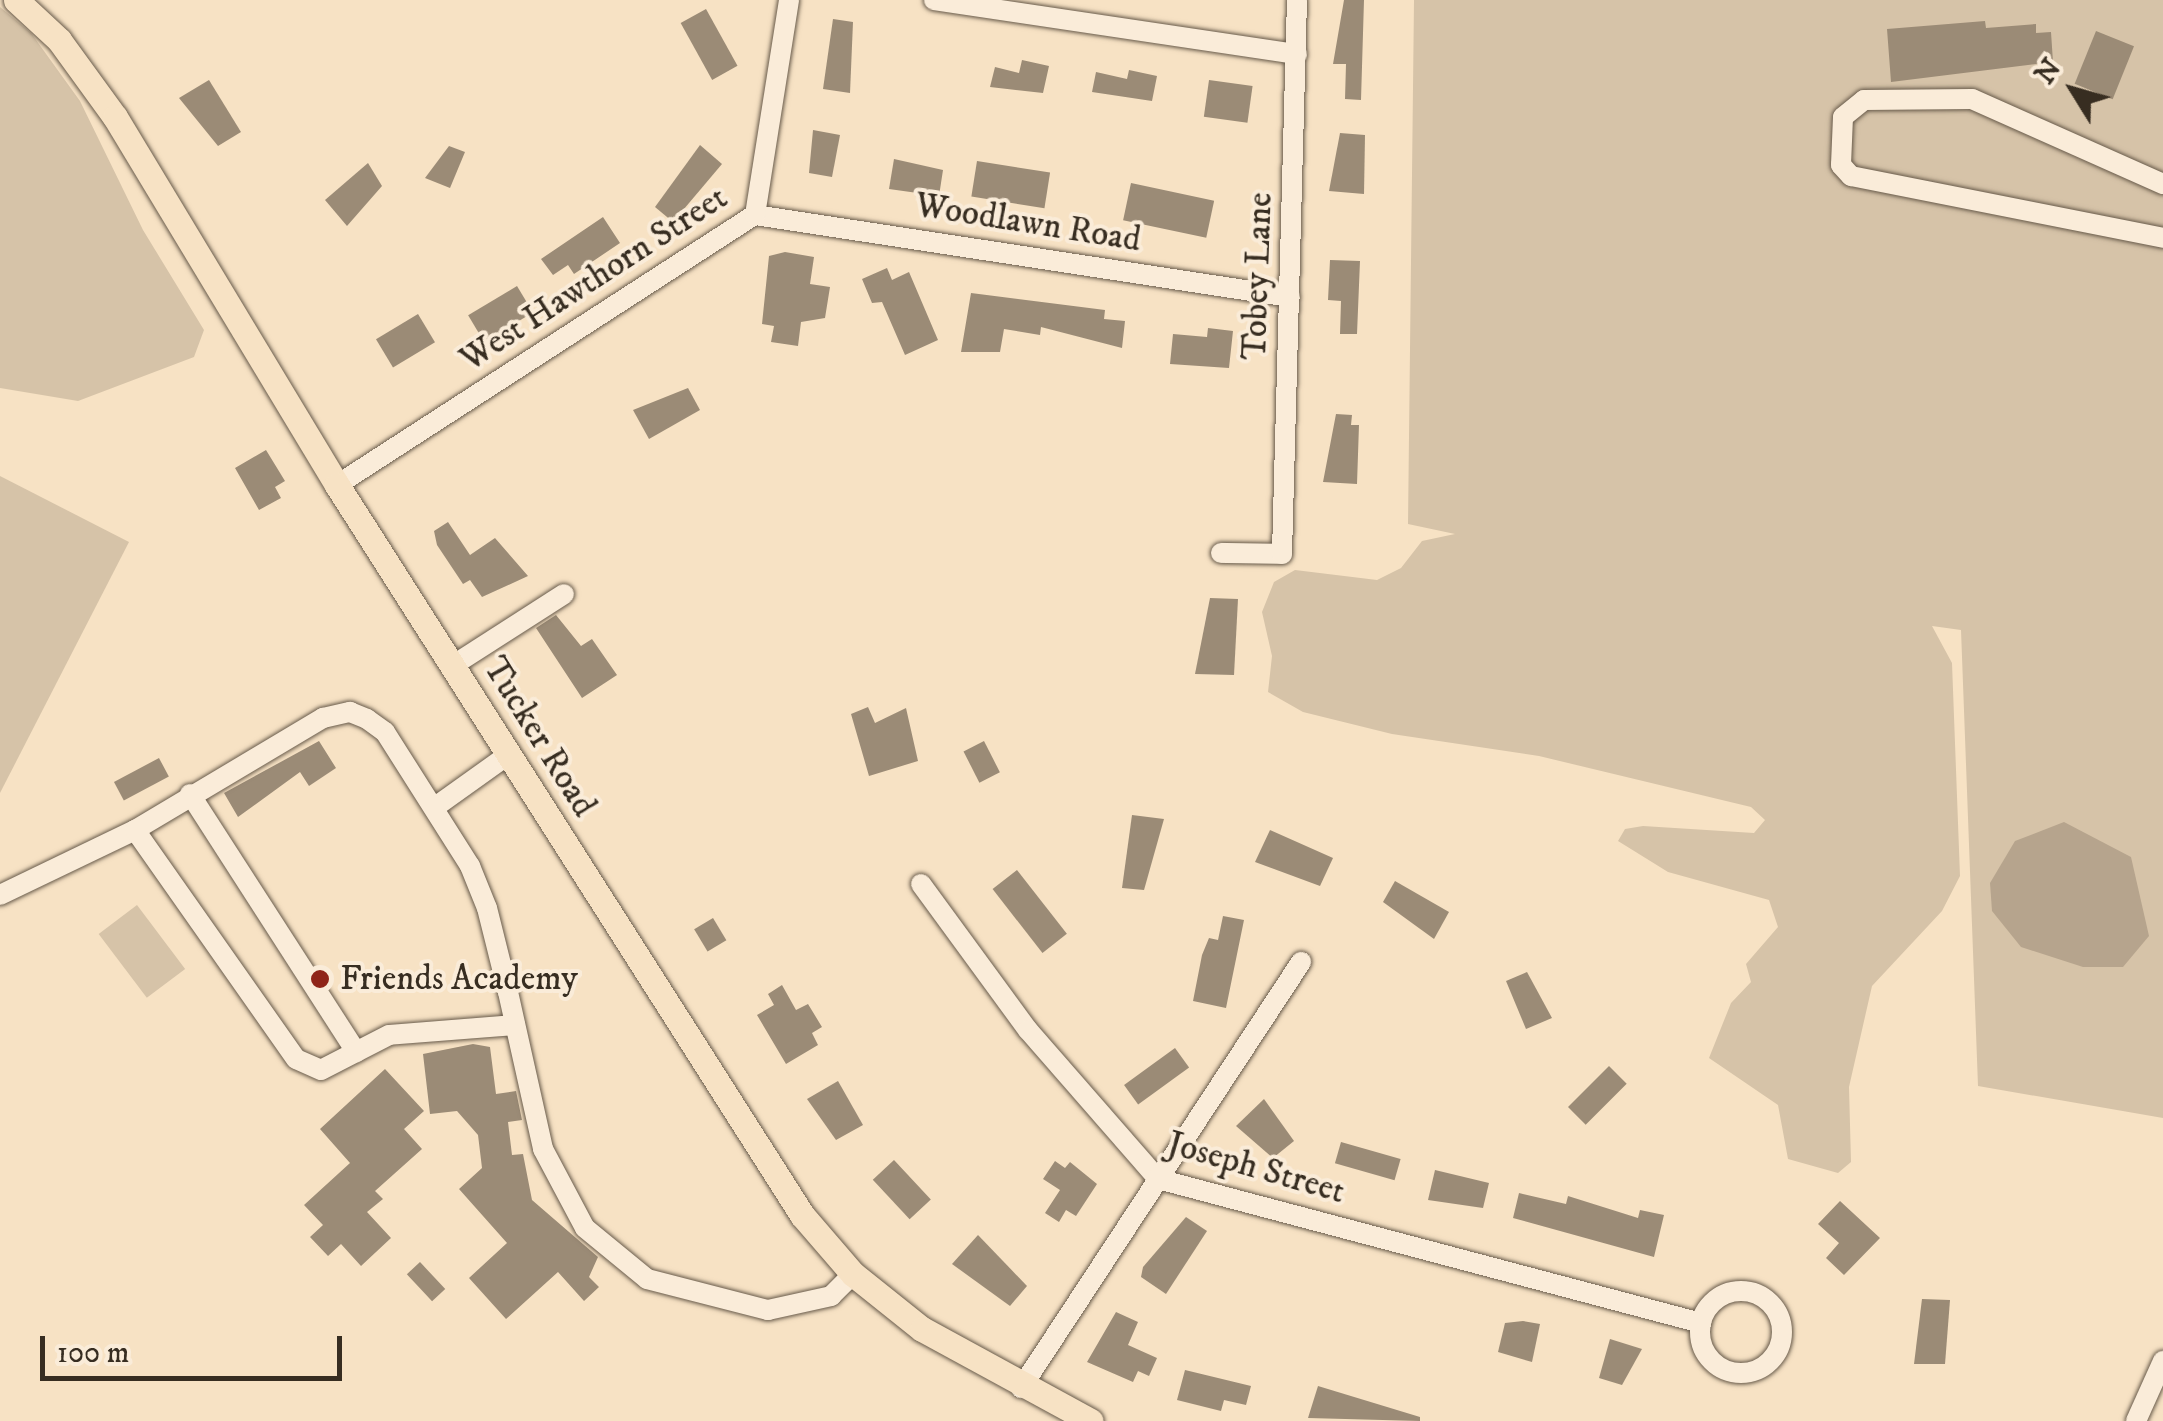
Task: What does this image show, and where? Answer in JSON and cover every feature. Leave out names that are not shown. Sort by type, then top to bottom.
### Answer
[{"type":"main road","name":"Tucker Road","points":[[16,0],[59,40],[114,117],[336,485],[787,1194],[853,1274],[946,1345],[1021,1388],[1091,1421]]},
{"type":"street","name":"West Hawthorn Street","points":[[336,485],[755,215],[789,0]]},
{"type":"street","points":[[934,0],[1296,54]]},
{"type":"street","name":"Tobey Lane","points":[[1221,553],[1282,554],[1298,0]]},
{"type":"street","points":[[2163,184],[1972,99],[1864,100],[1843,118],[1841,166],[1851,176],[2163,238]]},
{"type":"street","name":"Woodlawn Road","points":[[755,215],[1290,296]]},
{"type":"street","points":[[452,666],[564,594]]},
{"type":"street","points":[[0,896],[135,830],[324,718],[350,712],[385,732],[434,807],[488,908],[558,1190],[584,1228],[647,1279],[768,1310],[831,1296],[853,1274]]},
{"type":"street","points":[[434,807],[508,755]]},
{"type":"street","points":[[190,794],[356,1052]]},
{"type":"street","points":[[135,830],[296,1060],[321,1070],[389,1035],[514,1025]]},
{"type":"street","name":"Joseph Street","points":[[921,884],[1028,1030],[1158,1179],[1701,1323]]},
{"type":"street","points":[[1021,1388],[1301,962]]},
{"type":"street","points":[[1751,1292],[1777,1310],[1782,1342],[1763,1368],[1732,1373],[1706,1354],[1701,1323],[1720,1297],[1751,1292]]},
{"type":"street","points":[[2136,1421],[2163,1361]]},
{"type":"shaded area","points":[[1414,0],[2163,0],[2163,1118],[1978,1086],[1961,630],[1932,626],[1952,663],[1960,876],[1942,911],[1872,986],[1849,1087],[1851,1162],[1838,1173],[1788,1159],[1778,1105],[1709,1058],[1731,1003],[1751,982],[1746,964],[1778,927],[1769,900],[1668,872],[1618,841],[1625,829],[1643,826],[1754,833],[1765,820],[1751,807],[1539,756],[1392,734],[1303,712],[1268,692],[1272,656],[1262,612],[1274,582],[1295,570],[1377,580],[1401,568],[1422,541],[1455,534],[1408,524]]},
{"type":"shaded area","points":[[0,7],[31,33],[80,101],[143,230],[204,330],[194,357],[78,401],[0,388]]},
{"type":"shaded area","points":[[0,476],[129,542],[0,793]]},
{"type":"shaded area","points":[[2064,822],[2131,857],[2149,936],[2123,967],[2083,967],[2021,947],[1992,911],[1990,883],[2015,841]]},
{"type":"shaded area","points":[[137,905],[185,969],[147,998],[99,934]]},
{"type":"building","points":[[1344,0],[1364,0],[1361,100],[1345,99],[1346,64],[1333,64]]},
{"type":"building","points":[[706,9],[738,66],[712,80],[681,23]]},
{"type":"building","points":[[833,19],[853,22],[850,93],[823,89]]},
{"type":"building","points":[[1985,21],[1986,28],[2036,24],[2036,33],[2051,32],[2053,62],[1891,82],[1887,29]]},
{"type":"building","points":[[2096,31],[2134,46],[2113,99],[2075,84]]},
{"type":"building","points":[[1022,60],[1049,66],[1043,93],[990,87],[995,67],[1019,73]]},
{"type":"building","points":[[1129,70],[1157,76],[1152,101],[1092,92],[1096,72],[1127,79]]},
{"type":"building","points":[[209,80],[241,132],[218,146],[179,98]]},
{"type":"building","points":[[1209,80],[1253,86],[1247,123],[1204,117]]},
{"type":"building","points":[[813,130],[840,135],[832,177],[809,173]]},
{"type":"building","points":[[1340,133],[1365,135],[1364,194],[1329,191]]},
{"type":"building","points":[[700,145],[722,164],[673,222],[655,207]]},
{"type":"building","points":[[449,146],[465,152],[450,188],[425,178]]},
{"type":"building","points":[[894,159],[943,170],[939,196],[889,189]]},
{"type":"building","points":[[977,161],[1050,173],[1044,208],[971,197]]},
{"type":"building","points":[[368,163],[382,186],[347,226],[325,200]]},
{"type":"building","points":[[1131,183],[1214,201],[1206,238],[1123,220]]},
{"type":"building","points":[[603,217],[620,243],[574,274],[568,265],[553,275],[541,259]]},
{"type":"building","points":[[785,252],[814,257],[810,284],[830,287],[825,318],[801,322],[798,346],[771,342],[774,326],[762,324],[769,256]]},
{"type":"building","points":[[1330,260],[1360,261],[1357,334],[1340,334],[1341,301],[1328,300]]},
{"type":"building","points":[[887,268],[892,280],[909,272],[938,340],[905,355],[882,302],[872,303],[862,279]]},
{"type":"building","points":[[517,286],[533,313],[484,342],[468,315]]},
{"type":"building","points":[[971,293],[1105,310],[1104,319],[1125,321],[1122,348],[1041,327],[1040,335],[1004,329],[1000,352],[961,352]]},
{"type":"building","points":[[418,314],[435,342],[393,368],[376,339]]},
{"type":"building","points":[[1208,328],[1233,331],[1229,368],[1170,364],[1173,334],[1207,337]]},
{"type":"building","points":[[688,388],[700,410],[649,439],[633,410]]},
{"type":"building","points":[[1336,414],[1352,415],[1351,425],[1359,425],[1357,484],[1323,482]]},
{"type":"building","points":[[266,450],[285,481],[275,487],[281,498],[259,510],[235,468]]},
{"type":"building","points":[[448,522],[470,555],[495,538],[528,576],[482,597],[470,580],[463,584],[437,545],[434,531]]},
{"type":"building","points":[[1210,598],[1238,599],[1234,675],[1195,674]]},
{"type":"building","points":[[556,615],[581,646],[592,639],[617,675],[582,698],[536,628]]},
{"type":"building","points":[[868,707],[875,723],[906,708],[918,761],[869,776],[851,714]]},
{"type":"building","points":[[319,741],[336,768],[309,786],[300,772],[238,817],[224,793]]},
{"type":"building","points":[[984,741],[1000,772],[979,783],[964,751]]},
{"type":"building","points":[[159,758],[169,777],[124,800],[114,782]]},
{"type":"building","points":[[1132,815],[1164,819],[1144,890],[1122,888]]},
{"type":"building","points":[[1270,830],[1333,858],[1320,886],[1255,862]]},
{"type":"building","points":[[1017,870],[1067,934],[1042,953],[993,889]]},
{"type":"building","points":[[1395,881],[1449,912],[1434,939],[1383,902]]},
{"type":"building","points":[[1223,916],[1244,920],[1226,1008],[1193,1001],[1202,955],[1209,938],[1218,940]]},
{"type":"building","points":[[713,918],[726,940],[708,952],[694,929]]},
{"type":"building","points":[[1527,972],[1552,1018],[1526,1029],[1506,981]]},
{"type":"building","points":[[782,985],[796,1010],[808,1004],[822,1027],[812,1033],[818,1045],[786,1064],[757,1015],[774,1005],[768,994]]},
{"type":"building","points":[[473,1044],[490,1047],[496,1094],[516,1091],[522,1120],[508,1122],[512,1155],[523,1154],[532,1200],[598,1257],[589,1277],[599,1287],[584,1301],[558,1272],[506,1319],[469,1278],[507,1243],[459,1189],[482,1168],[478,1135],[457,1111],[430,1114],[423,1054]]},
{"type":"building","points":[[1175,1048],[1189,1067],[1138,1104],[1124,1085]]},
{"type":"building","points":[[1609,1066],[1627,1084],[1586,1125],[1568,1107]]},
{"type":"building","points":[[385,1069],[424,1111],[404,1129],[422,1149],[375,1191],[383,1199],[367,1212],[391,1238],[361,1266],[341,1244],[328,1256],[310,1237],[323,1225],[304,1205],[350,1163],[320,1129]]},
{"type":"building","points":[[838,1081],[863,1125],[836,1140],[807,1099]]},
{"type":"building","points":[[1264,1099],[1294,1141],[1273,1158],[1236,1126]]},
{"type":"building","points":[[1341,1142],[1401,1159],[1395,1180],[1335,1163]]},
{"type":"building","points":[[894,1160],[931,1199],[910,1219],[873,1180]]},
{"type":"building","points":[[1055,1161],[1065,1168],[1070,1162],[1097,1184],[1076,1216],[1066,1210],[1059,1222],[1045,1213],[1060,1190],[1043,1179]]},
{"type":"building","points":[[1435,1170],[1489,1183],[1483,1208],[1428,1200]]},
{"type":"building","points":[[1519,1193],[1566,1204],[1568,1196],[1638,1218],[1640,1210],[1664,1215],[1654,1257],[1513,1218]]},
{"type":"building","points":[[1840,1201],[1880,1238],[1844,1275],[1826,1258],[1839,1243],[1818,1224]]},
{"type":"building","points":[[1186,1217],[1207,1231],[1166,1294],[1141,1277],[1143,1267]]},
{"type":"building","points":[[978,1235],[1027,1286],[1010,1306],[952,1264]]},
{"type":"building","points":[[420,1262],[445,1289],[432,1301],[407,1274]]},
{"type":"building","points":[[1922,1299],[1950,1300],[1945,1364],[1914,1364]]},
{"type":"building","points":[[1116,1312],[1138,1322],[1128,1345],[1157,1358],[1149,1376],[1138,1371],[1133,1382],[1087,1362]]},
{"type":"building","points":[[1505,1323],[1540,1324],[1532,1362],[1498,1352]]},
{"type":"building","points":[[1610,1339],[1642,1349],[1622,1385],[1599,1378]]},
{"type":"building","points":[[1185,1370],[1251,1386],[1246,1405],[1224,1400],[1221,1411],[1177,1400]]},
{"type":"building","points":[[1318,1386],[1420,1417],[1420,1421],[1308,1418]]},
{"type":"place","name":"Friends Academy","points":[[320,979]]}]
